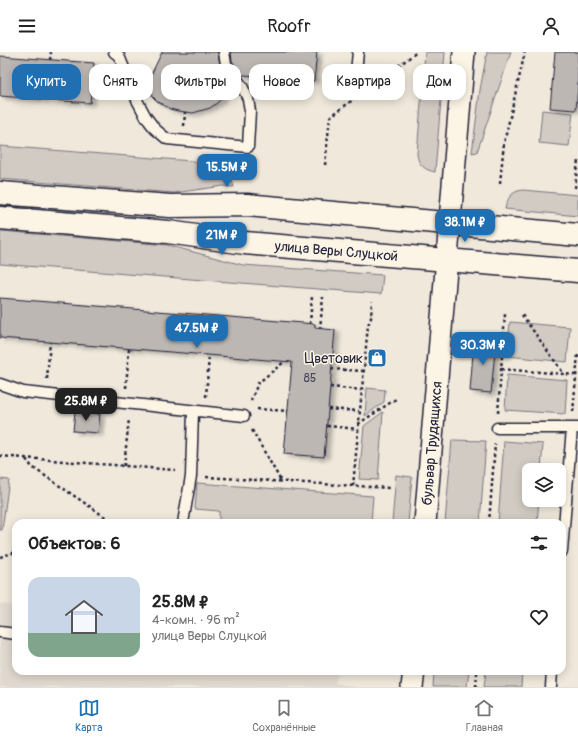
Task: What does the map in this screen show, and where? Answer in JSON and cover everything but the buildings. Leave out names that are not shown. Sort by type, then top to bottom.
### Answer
[{"type":"street","name":"бульвар Трудящихся","points":[[425,519],[464,52]]},
{"type":"street","points":[[0,193],[170,206],[247,205],[578,235]]},
{"type":"street","name":"улица Веры Слуцкой","points":[[0,218],[168,232],[245,243],[578,271]]},
{"type":"street","points":[[412,687],[414,675]]},
{"type":"lane","points":[[120,53],[138,102],[146,117],[155,129],[167,139],[248,147],[250,111],[248,99],[242,86],[226,64],[224,52]]},
{"type":"lane","points":[[357,64],[358,52]]},
{"type":"lane","points":[[0,384],[23,392],[193,412],[244,416]]},
{"type":"lane","points":[[184,519],[191,476],[193,412]]},
{"type":"lane","points":[[497,428],[575,428],[565,519]]},
{"type":"lane","points":[[0,632],[12,634]]},
{"type":"lane","points":[[551,687],[552,675]]},
{"type":"path","points":[[50,52],[50,60]]},
{"type":"path","points":[[500,182],[504,144],[524,52]]},
{"type":"path","points":[[575,188],[578,160]]},
{"type":"path","points":[[310,324],[312,296]]},
{"type":"path","points":[[320,329],[323,297]]},
{"type":"path","points":[[353,486],[361,390],[372,301]]},
{"type":"path","points":[[489,519],[505,314]]},
{"type":"path","points":[[522,316],[564,374]]},
{"type":"path","points":[[46,395],[50,342]]},
{"type":"path","points":[[124,466],[129,348]]},
{"type":"path","points":[[575,428],[578,354]]},
{"type":"path","points":[[205,413],[209,355]]},
{"type":"path","points":[[244,416],[258,383],[284,362]]},
{"type":"path","points":[[331,369],[363,371]]},
{"type":"path","points":[[501,369],[576,375]]},
{"type":"path","points":[[330,387],[361,390]]},
{"type":"path","points":[[358,424],[396,398]]},
{"type":"path","points":[[244,416],[257,409],[288,411]]},
{"type":"path","points":[[328,409],[359,411]]},
{"type":"path","points":[[244,416],[281,482]]},
{"type":"path","points":[[327,426],[358,428]]},
{"type":"path","points":[[0,456],[180,470],[191,476],[389,488]]},
{"type":"path","points":[[26,459],[32,467],[107,519]]},
{"type":"path","points":[[0,557],[12,553]]},
{"type":"path","points":[[476,687],[477,675]]},
{"type":"shaded area","points":[[425,52],[445,52],[444,64],[424,64]]},
{"type":"shaded area","points":[[487,52],[511,52],[477,152],[472,153],[480,90]]},
{"type":"shaded area","points":[[421,100],[441,100],[435,172],[428,170],[420,164],[417,154]]},
{"type":"shaded area","points":[[542,110],[573,113],[569,146],[539,143]]},
{"type":"shaded area","points":[[0,146],[217,163],[228,174],[234,187],[223,186],[174,193],[0,179]]},
{"type":"shaded area","points":[[523,190],[578,195],[578,216],[505,209],[511,196],[516,192]]},
{"type":"shaded area","points":[[0,231],[167,245],[243,265],[383,275],[381,294],[0,264]]},
{"type":"shaded area","points":[[510,322],[570,327],[567,362],[507,356]]},
{"type":"shaded area","points":[[507,375],[567,380],[565,414],[505,410]]},
{"type":"shaded area","points":[[367,388],[385,390],[384,402],[365,416]]},
{"type":"shaded area","points":[[383,412],[378,480],[359,479],[364,426]]},
{"type":"shaded area","points":[[452,440],[486,441],[480,519],[445,519]]},
{"type":"shaded area","points":[[504,441],[543,444],[542,463],[522,463],[522,507],[538,507],[537,519],[498,519]]},
{"type":"shaded area","points":[[396,475],[412,477],[408,519],[392,519]]},
{"type":"shaded area","points":[[0,479],[9,480],[2,530],[0,530]]},
{"type":"shaded area","points":[[197,483],[373,496],[371,519],[219,519],[219,511],[195,509]]},
{"type":"shaded area","points":[[0,604],[12,605],[12,675],[338,675],[335,683],[356,687],[0,687]]},
{"type":"shaded area","points":[[434,675],[468,675],[467,687],[433,687]]},
{"type":"shaded area","points":[[486,675],[522,675],[521,687],[484,687]]},
{"type":"place","name":"Цветовик","points":[[377,358]]}]
